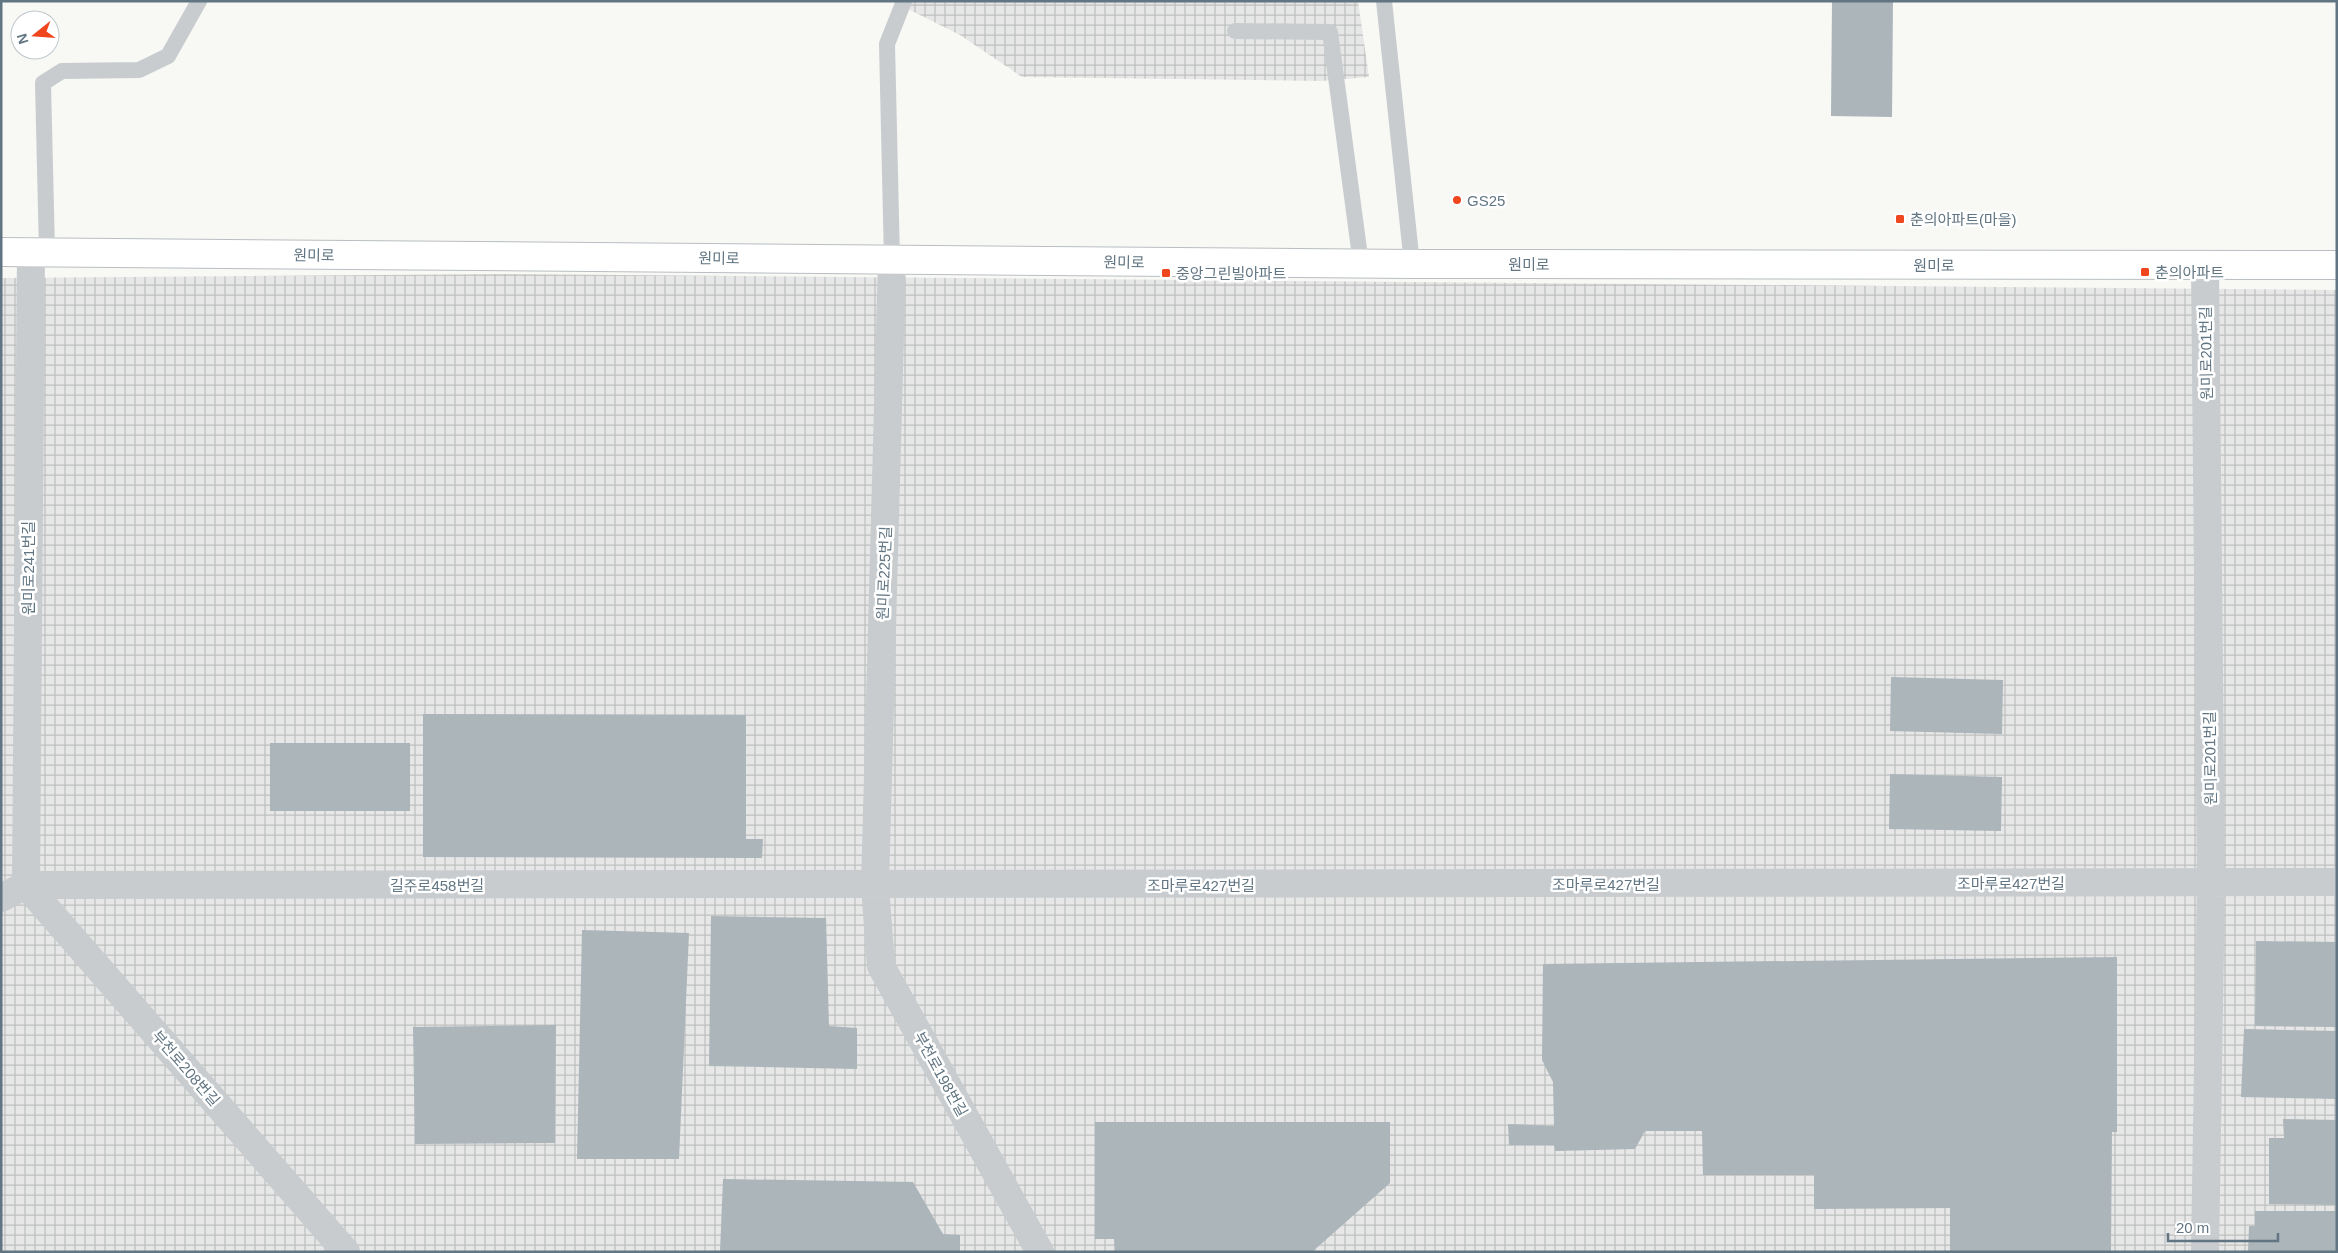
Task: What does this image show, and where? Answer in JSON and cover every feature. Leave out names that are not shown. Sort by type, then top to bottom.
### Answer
[{"type":"street","name":"원미로","points":[[1,252],[1361,264],[2337,265]]},
{"type":"street","name":"원미로241번길","points":[[26,885],[39,252]]},
{"type":"street","name":"원미로225번길","points":[[875,886],[892,260]]},
{"type":"street","name":"원미로201번길","points":[[2205,265],[2211,883],[2205,1252]]},
{"type":"street","name":"조마루로427번길","points":[[875,886],[2337,882]]},
{"type":"street","name":"길주로458번길","points":[[1,898],[26,885],[875,886]]},
{"type":"street","name":"부천로208번길","points":[[26,885],[346,1252]]},
{"type":"street","name":"부천로198번길","points":[[875,886],[880,966],[1040,1252]]},
{"type":"lane","points":[[39,252],[43,83],[62,71],[139,70],[168,56],[199,1]]},
{"type":"lane","points":[[892,260],[887,44],[904,1]]},
{"type":"lane","points":[[1384,1],[1412,264]]},
{"type":"lane","points":[[1235,31],[1330,32],[1361,264]]},
{"type":"shaded area","points":[[892,1],[1358,1],[1369,77],[1321,81],[1022,77],[960,35]]},
{"type":"shaded area","points":[[503,274],[2337,290],[2337,1252],[1,1252],[1,278]]},
{"type":"building","points":[[1832,1],[1893,1],[1892,117],[1831,116]]},
{"type":"building","points":[[1891,677],[2003,680],[2002,734],[1890,731]]},
{"type":"building","points":[[423,714],[746,715],[746,839],[763,839],[762,858],[423,857]]},
{"type":"building","points":[[270,743],[410,743],[410,811],[270,811]]},
{"type":"building","points":[[1890,774],[2002,777],[2001,831],[1889,829]]},
{"type":"building","points":[[711,916],[826,918],[829,1026],[857,1028],[857,1069],[709,1066]]},
{"type":"building","points":[[582,930],[689,933],[679,1159],[577,1159]]},
{"type":"building","points":[[2256,941],[2337,942],[2337,1027],[2255,1026]]},
{"type":"building","points":[[2117,957],[2117,1132],[2112,1132],[2111,1252],[1950,1252],[1950,1208],[1814,1209],[1814,1175],[1703,1175],[1702,1131],[1645,1131],[1635,1149],[1555,1151],[1554,1145],[1509,1145],[1508,1124],[1554,1126],[1553,1082],[1542,1060],[1543,964]]},
{"type":"building","points":[[556,1025],[555,1143],[415,1144],[413,1027]]},
{"type":"building","points":[[2244,1029],[2337,1031],[2337,1099],[2241,1097]]},
{"type":"building","points":[[2283,1119],[2337,1120],[2337,1205],[2269,1204],[2269,1138],[2284,1138]]},
{"type":"building","points":[[1095,1122],[1390,1122],[1390,1183],[1312,1252],[1115,1251],[1114,1239],[1095,1239]]},
{"type":"building","points":[[723,1179],[913,1182],[943,1234],[960,1235],[960,1252],[720,1252]]},
{"type":"building","points":[[2255,1211],[2337,1211],[2337,1252],[2248,1252],[2249,1226],[2255,1226]]},
{"type":"place","name":"GS25","points":[[1457,200]]},
{"type":"place","name":"춘의아파트(마을)","points":[[1900,219]]},
{"type":"place","name":"춘의아파트","points":[[2145,272]]},
{"type":"place","name":"중앙그린빌아파트","points":[[1166,273]]}]
